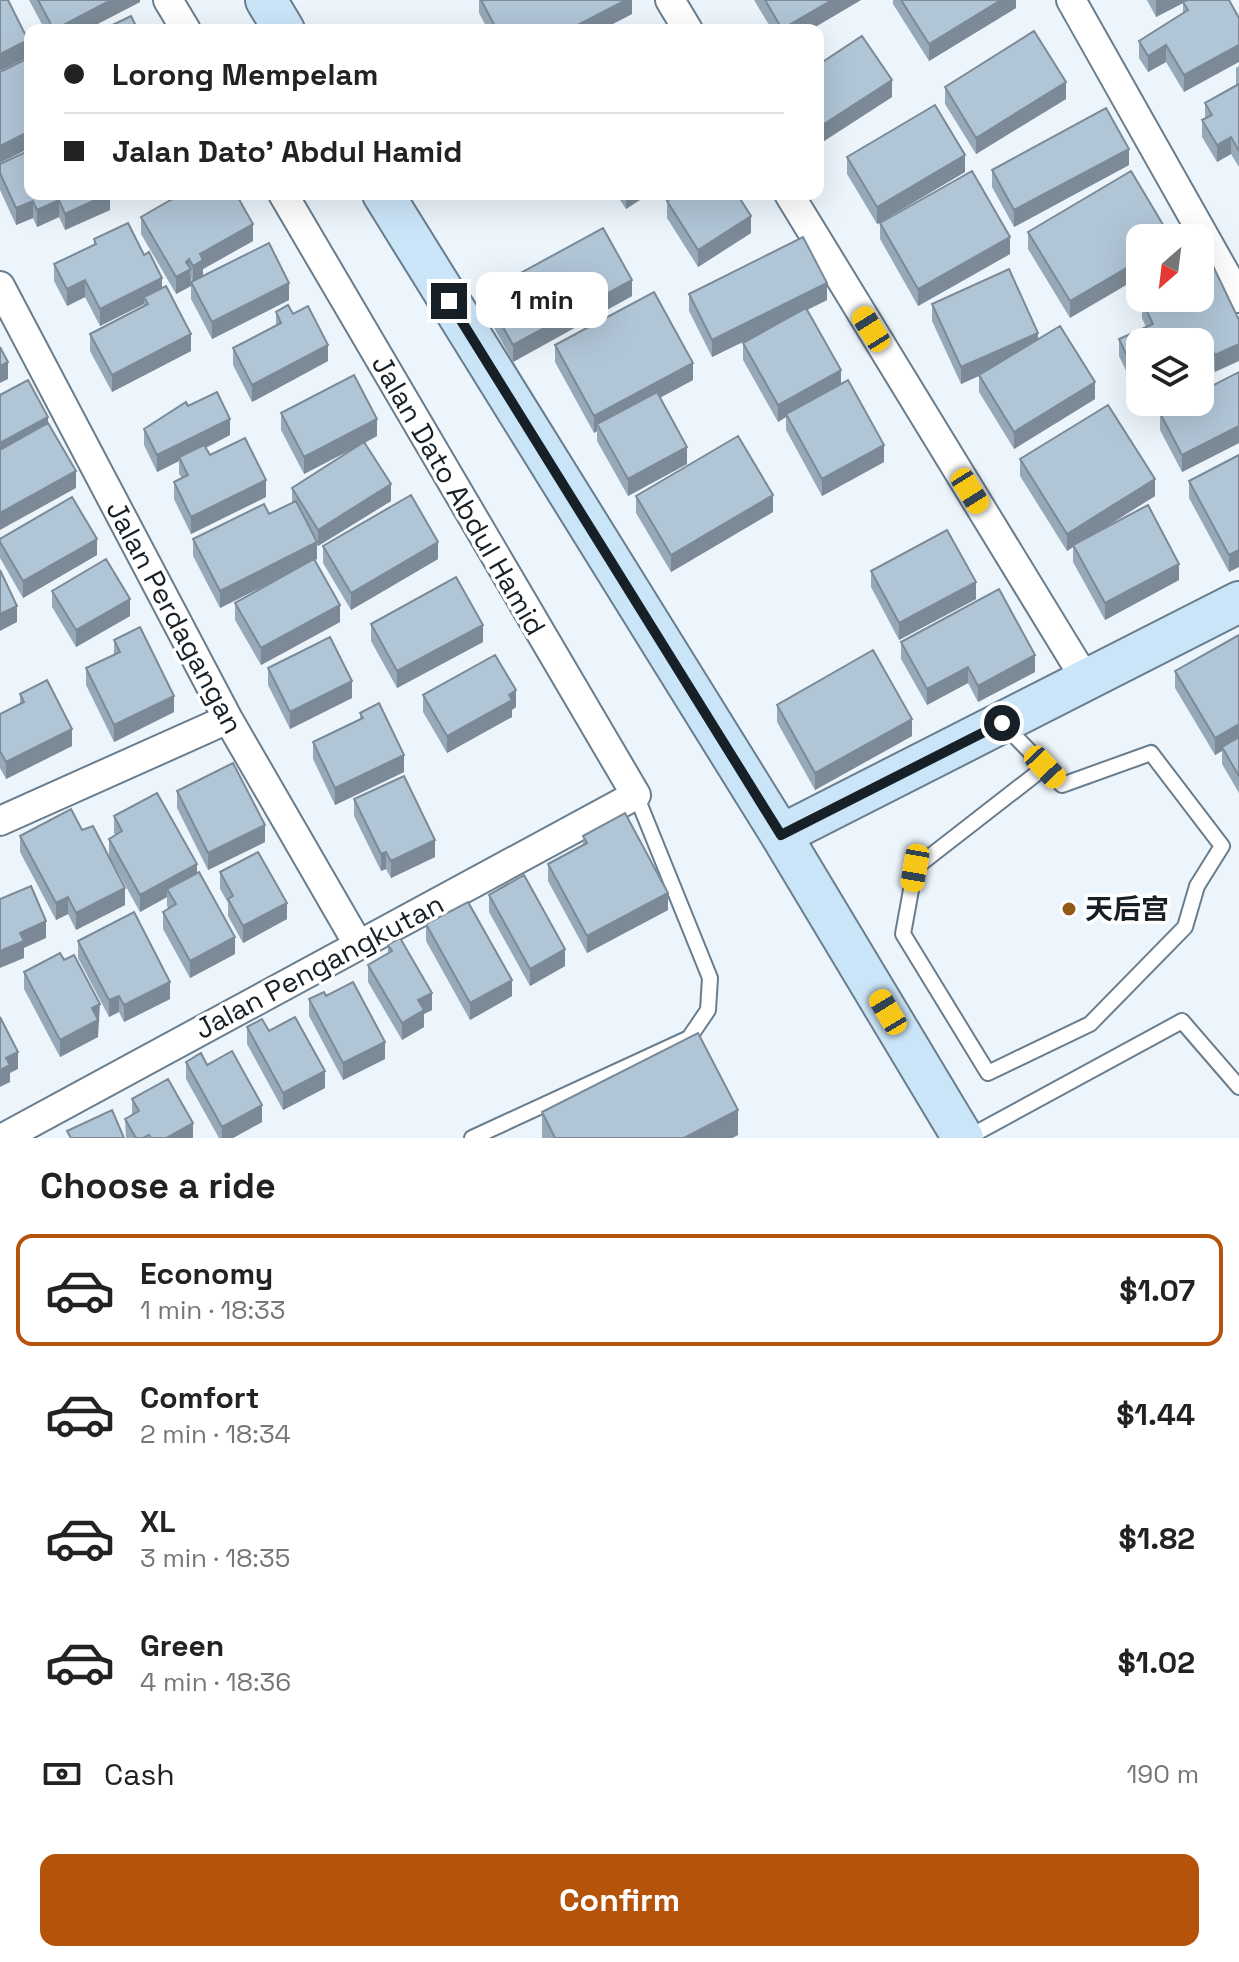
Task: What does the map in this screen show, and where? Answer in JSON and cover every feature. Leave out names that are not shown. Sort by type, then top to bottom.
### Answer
[{"type":"street","points":[[168,0],[182,24]]},
{"type":"street","points":[[266,0],[280,24]]},
{"type":"street","points":[[1071,0],[1239,298]]},
{"type":"street","name":"Jalan Dato Abdul Hamid","points":[[287,200],[636,795]]},
{"type":"street","points":[[387,200],[965,1138]]},
{"type":"street","points":[[793,200],[1086,680]]},
{"type":"street","name":"Jalan Perdagangan","points":[[0,286],[228,719],[358,944]]},
{"type":"street","points":[[781,835],[1239,602]]},
{"type":"street","points":[[0,821],[228,719]]},
{"type":"street","name":"Jalan Pengangkutan","points":[[3,1138],[636,795]]},
{"type":"lane","points":[[1002,723],[1045,767],[1062,785],[1151,753],[1222,846],[1197,886],[1185,927],[1090,1024],[988,1073],[903,934],[915,868],[1045,767]]},
{"type":"lane","points":[[472,1138],[689,1038],[708,1010],[710,978],[636,795]]},
{"type":"lane","points":[[965,1138],[1182,1021],[1239,1087]]},
{"type":"building","points":[[0,0],[8,0],[24,32],[24,42],[0,54]]},
{"type":"building","points":[[38,0],[111,0],[65,24],[51,24]]},
{"type":"building","points":[[481,0],[626,0],[580,24],[494,24]]},
{"type":"building","points":[[765,0],[832,0],[791,24],[779,24]]},
{"type":"building","points":[[901,0],[1001,0],[929,44]]},
{"type":"building","points":[[1229,0],[1239,18],[1239,45],[1184,75],[1166,45],[1148,56],[1139,41],[1188,10],[1183,2]]},
{"type":"building","points":[[131,16],[135,24],[114,24]]},
{"type":"building","points":[[1034,31],[1066,82],[976,138],[945,87]]},
{"type":"building","points":[[862,36],[892,80],[824,124],[824,61]]},
{"type":"building","points":[[24,60],[24,134],[0,146],[0,72]]},
{"type":"building","points":[[1239,84],[1239,151],[1231,137],[1217,145],[1202,120],[1212,115],[1205,103]]},
{"type":"building","points":[[935,105],[965,155],[877,207],[847,157]]},
{"type":"building","points":[[1106,108],[1129,149],[1014,210],[992,170]]},
{"type":"building","points":[[24,153],[24,200],[59,200],[37,210],[33,201],[16,208],[0,173],[0,164]]},
{"type":"building","points":[[972,171],[1010,237],[918,289],[880,223]]},
{"type":"building","points":[[1131,171],[1163,224],[1126,224],[1126,268],[1070,301],[1028,232]]},
{"type":"building","points":[[59,200],[95,200],[65,214]]},
{"type":"building","points":[[171,200],[239,200],[253,224],[200,254],[203,260],[193,266],[189,259],[186,262],[191,269],[176,277],[141,217]]},
{"type":"building","points":[[741,200],[751,216],[698,250],[667,201]]},
{"type":"building","points":[[128,223],[144,255],[149,252],[162,278],[100,309],[85,280],[67,289],[54,264],[96,244],[94,239]]},
{"type":"building","points":[[603,228],[632,280],[513,345],[484,293]]},
{"type":"building","points":[[803,237],[827,283],[712,340],[689,294]]},
{"type":"building","points":[[269,243],[289,283],[212,322],[191,282]]},
{"type":"building","points":[[1214,268],[1239,320],[1239,344],[1215,355],[1214,328],[1144,328],[1153,324],[1147,312],[1214,312]]},
{"type":"building","points":[[1009,269],[1038,333],[961,367],[932,304]]},
{"type":"building","points":[[166,286],[191,334],[112,375],[90,334],[148,304],[144,297]]},
{"type":"building","points":[[654,292],[693,363],[594,416],[555,345]]},
{"type":"building","points":[[288,305],[293,314],[308,306],[328,345],[252,385],[233,348],[281,323],[276,312]]},
{"type":"building","points":[[806,308],[841,370],[778,405],[743,343]]},
{"type":"building","points":[[1060,326],[1095,382],[1014,432],[979,375]]},
{"type":"building","points":[[1126,336],[1126,354],[1119,339]]},
{"type":"building","points":[[0,347],[8,362],[0,366]]},
{"type":"building","points":[[1239,372],[1239,426],[1182,455],[1162,416],[1214,416],[1214,385]]},
{"type":"building","points":[[354,375],[377,419],[304,457],[281,413]]},
{"type":"building","points":[[28,380],[48,417],[0,443],[0,395]]},
{"type":"building","points":[[848,380],[884,445],[822,479],[786,414]]},
{"type":"building","points":[[217,392],[230,419],[157,455],[144,429],[186,402],[188,406]]},
{"type":"building","points":[[657,392],[687,447],[628,479],[597,424]]},
{"type":"building","points":[[1108,405],[1155,479],[1067,534],[1020,459]]},
{"type":"building","points":[[48,423],[76,471],[0,513],[0,450]]},
{"type":"building","points":[[738,436],[773,495],[671,555],[636,496]]},
{"type":"building","points":[[245,438],[266,480],[191,517],[174,482],[188,475],[179,457],[204,445],[210,455]]},
{"type":"building","points":[[364,442],[391,484],[318,530],[292,488]]},
{"type":"building","points":[[1239,455],[1239,550],[1229,555],[1189,481]]},
{"type":"building","points":[[411,495],[438,542],[351,593],[323,546]]},
{"type":"building","points":[[72,497],[97,539],[23,581],[0,539]]},
{"type":"building","points":[[296,501],[317,542],[220,591],[193,539],[264,504],[269,514]]},
{"type":"building","points":[[1148,505],[1179,564],[1105,603],[1073,545]]},
{"type":"building","points":[[947,530],[976,582],[899,623],[871,571]]},
{"type":"building","points":[[106,559],[130,599],[76,630],[52,591]]},
{"type":"building","points":[[314,559],[340,605],[261,648],[235,603]]},
{"type":"building","points":[[0,570],[17,606],[0,614]]},
{"type":"building","points":[[456,577],[483,625],[397,671],[371,624]]},
{"type":"building","points":[[999,589],[1035,655],[978,686],[968,667],[927,689],[901,642]]},
{"type":"building","points":[[140,627],[174,696],[114,725],[86,668],[120,652],[114,640]]},
{"type":"building","points":[[1239,635],[1239,724],[1215,738],[1175,671]]},
{"type":"building","points":[[330,637],[352,681],[290,712],[268,668]]},
{"type":"building","points":[[873,650],[912,719],[815,773],[777,705]]},
{"type":"building","points":[[495,655],[516,690],[509,695],[512,700],[447,736],[423,695]]},
{"type":"building","points":[[47,680],[72,729],[6,762],[0,751],[0,714],[24,702],[20,694]]},
{"type":"building","points":[[379,703],[404,755],[335,788],[313,742],[363,718],[360,713]]},
{"type":"building","points":[[1239,737],[1239,776],[1222,747]]},
{"type":"building","points":[[233,763],[265,825],[208,853],[177,791]]},
{"type":"building","points":[[404,776],[435,840],[391,861],[386,852],[381,854],[354,799]]},
{"type":"building","points":[[157,793],[197,864],[140,895],[109,839],[122,831],[114,816]]},
{"type":"building","points":[[71,809],[82,830],[93,826],[125,888],[76,913],[68,897],[56,903],[20,836]]},
{"type":"building","points":[[625,813],[668,893],[587,936],[548,864],[587,843],[583,836]]},
{"type":"building","points":[[258,852],[287,903],[243,926],[228,899],[233,896],[220,872]]},
{"type":"building","points":[[199,872],[235,937],[190,961],[163,912],[176,904],[167,889]]},
{"type":"building","points":[[524,875],[565,949],[530,969],[489,895]]},
{"type":"building","points":[[31,886],[46,921],[20,933],[24,941],[0,951],[0,899]]},
{"type":"building","points":[[468,902],[512,980],[470,1003],[426,924]]},
{"type":"building","points":[[134,912],[170,982],[124,1005],[119,996],[109,1000],[78,941]]},
{"type":"building","points":[[400,938],[432,993],[418,1000],[424,1010],[402,1023],[368,965],[392,951],[388,945]]},
{"type":"building","points":[[60,953],[64,960],[74,955],[100,1004],[92,1008],[98,1020],[60,1040],[24,972]]},
{"type":"building","points":[[353,982],[385,1042],[343,1063],[309,999],[324,992],[326,996]]},
{"type":"building","points":[[0,1017],[18,1052],[6,1058],[10,1065],[0,1070]]},
{"type":"building","points":[[295,1017],[325,1071],[283,1093],[247,1027],[262,1019],[269,1031]]},
{"type":"building","points":[[698,1033],[738,1110],[684,1138],[555,1138],[542,1112]]},
{"type":"building","points":[[232,1051],[262,1105],[222,1127],[186,1062],[201,1053],[207,1065]]},
{"type":"building","points":[[168,1079],[193,1123],[166,1138],[151,1138],[149,1135],[136,1138],[125,1119],[139,1111],[132,1099]]},
{"type":"building","points":[[112,1110],[124,1138],[71,1138],[67,1131]]},
{"type":"place","name":"天后宫","points":[[1069,909]]},
{"type":"route","points":[[449,301],[781,835],[1002,723]]}]
